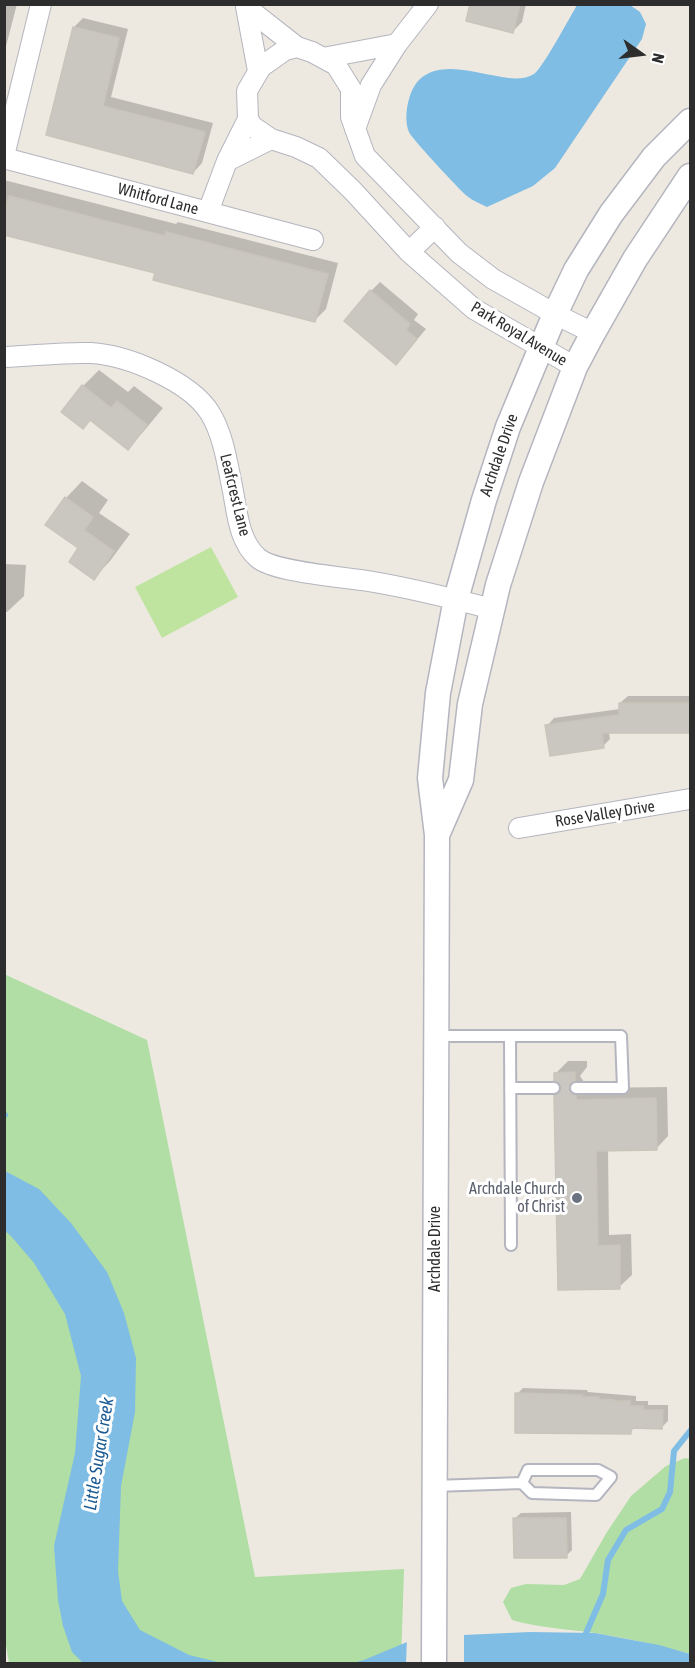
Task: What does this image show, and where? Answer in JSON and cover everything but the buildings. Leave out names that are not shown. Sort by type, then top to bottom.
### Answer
[{"type":"street","points":[[4,157],[41,4]]},
{"type":"street","points":[[355,129],[371,86],[397,44],[428,4]]},
{"type":"street","points":[[245,6],[258,71]]},
{"type":"street","name":"Park Royal Avenue","points":[[245,6],[297,47],[323,57],[336,65],[351,89],[351,117],[365,156],[459,253],[493,279],[593,333]]},
{"type":"street","points":[[323,57],[397,44]]},
{"type":"street","points":[[208,212],[226,161],[248,119],[247,91],[258,71],[266,63],[285,50],[297,47]]},
{"type":"street","name":"Park Royal Avenue","points":[[248,119],[252,126],[271,139],[296,147],[318,158],[353,191],[408,252],[474,309],[540,349],[575,367]]},
{"type":"street","name":"Archdale Drive","points":[[434,1664],[436,835],[430,778],[438,693],[456,599],[484,500],[508,427],[555,314],[576,270],[611,214],[654,157],[690,121]]},
{"type":"street","points":[[226,161],[271,139]]},
{"type":"street","name":"Whitford Lane","points":[[4,157],[313,240]]},
{"type":"street","name":"Archdale Drive","points":[[436,835],[461,780],[470,704],[498,585],[531,482],[575,367],[635,259],[690,176]]},
{"type":"street","points":[[408,252],[435,227]]},
{"type":"street","name":"Leafcrest Lane","points":[[4,357],[93,353],[158,372],[184,386],[209,412],[224,448],[243,537],[257,558],[272,566],[369,581],[492,609]]},
{"type":"street","name":"Rose Valley Drive","points":[[519,828],[690,799]]},
{"type":"lane","points":[[436,1036],[621,1036],[623,1088],[576,1088]]},
{"type":"lane","points":[[510,1037],[511,1245]]},
{"type":"lane","points":[[510,1088],[554,1088]]},
{"type":"lane","points":[[434,1486],[522,1483],[532,1493],[596,1495],[611,1477],[598,1470],[528,1470],[522,1483]]},
{"type":"green space","points":[[211,547],[238,597],[162,638],[135,587]]},
{"type":"green space","points":[[4,974],[147,1040],[255,1577],[404,1569],[401,1663],[9,1663],[4,1633]]},
{"type":"green space","points":[[685,1458],[690,1459],[690,1654],[619,1637],[543,1627],[512,1620],[503,1602],[511,1588],[526,1584],[564,1585],[580,1579],[631,1496],[666,1466]]},
{"type":"water","points":[[577,5],[630,5],[640,12],[646,24],[642,39],[555,168],[533,186],[487,207],[467,196],[409,132],[406,120],[412,91],[419,80],[432,72],[446,69],[509,78],[523,78],[534,74]]},
{"type":"water","name":"Little Sugar Creek","points":[[5,1171],[39,1189],[71,1223],[107,1272],[124,1313],[136,1358],[135,1412],[121,1486],[118,1571],[122,1601],[140,1630],[189,1655],[222,1663],[83,1663],[72,1652],[63,1626],[58,1600],[54,1546],[75,1453],[81,1376],[65,1314],[34,1263],[5,1231]]},
{"type":"water","points":[[530,1632],[595,1633],[659,1645],[690,1654],[690,1664],[349,1664],[419,1637]]},
{"type":"pier","points":[[464,1632],[464,1664],[406,1663],[407,1639],[419,1634]]},
{"type":"waterway","points":[[584,1638],[603,1594],[608,1560],[626,1530],[662,1509],[670,1492],[674,1451],[690,1431]]},
{"type":"place","name":"Archdale Church of Christ","points":[[577,1198]]}]
